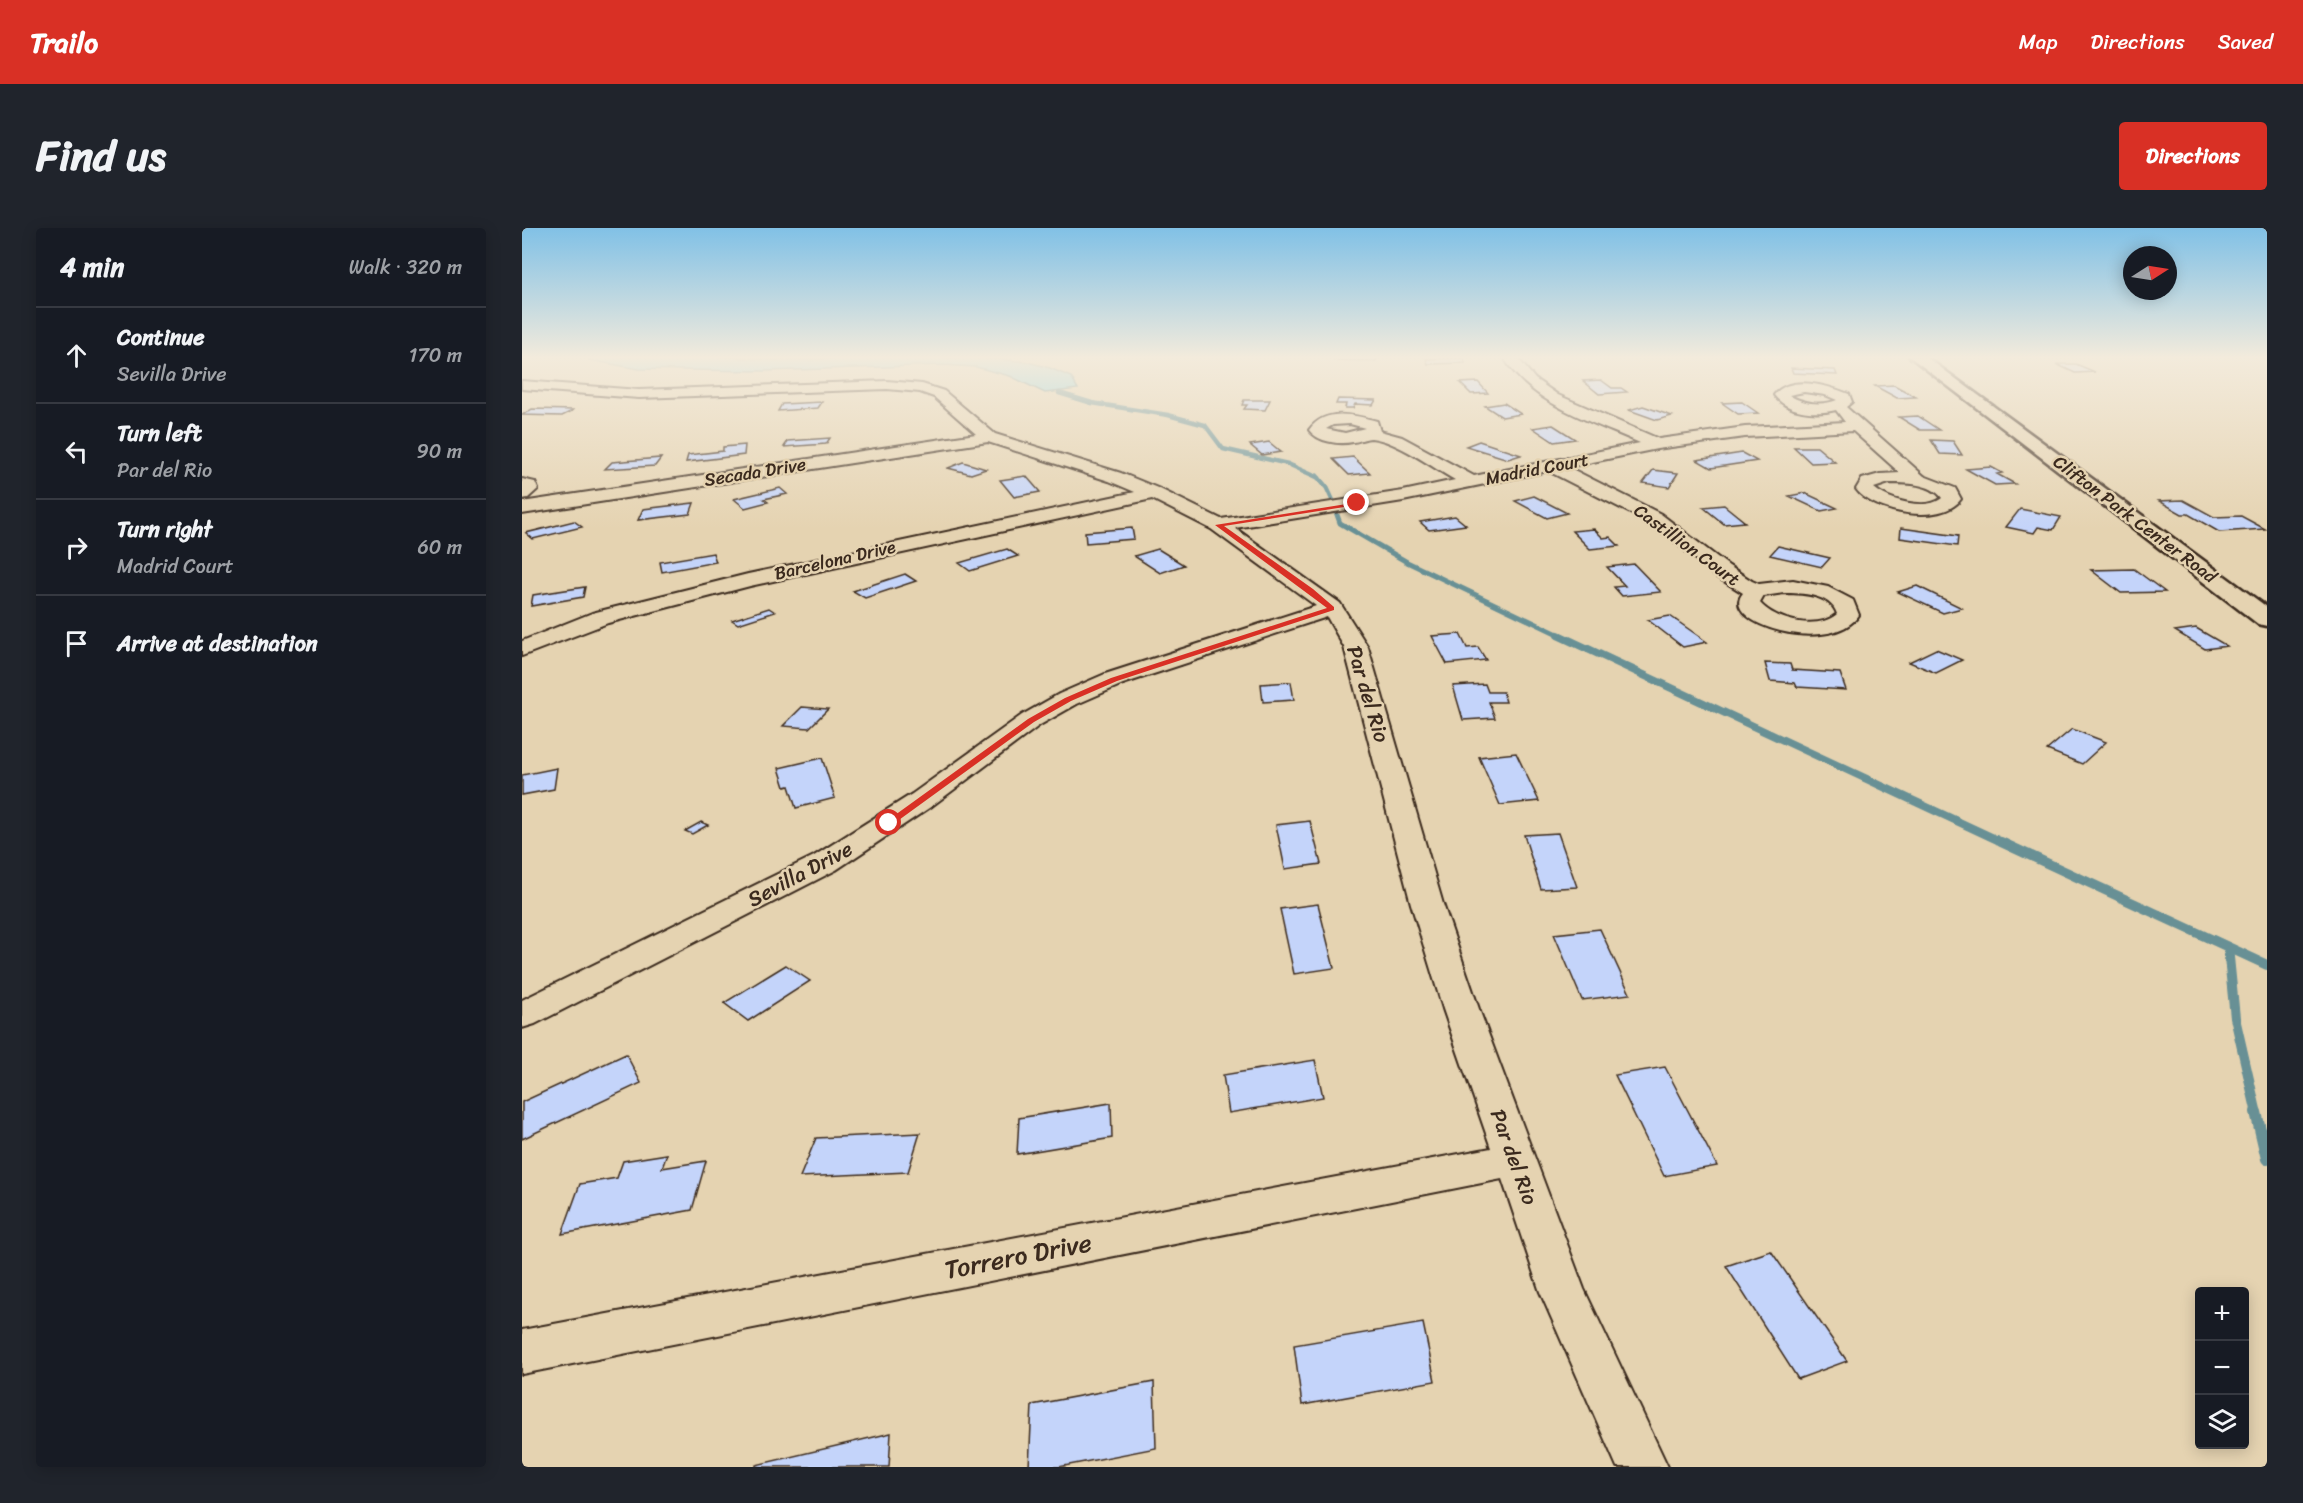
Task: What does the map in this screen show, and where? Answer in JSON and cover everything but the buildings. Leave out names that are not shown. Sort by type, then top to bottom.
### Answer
[{"type":"street","name":"Par del Rio","points":[[962,414],[989,437],[1115,477],[1154,493],[1218,525],[1332,608],[1356,647],[1427,904],[1461,1009],[1515,1160],[1563,1292],[1642,1467]]},
{"type":"street","points":[[1589,414],[1657,444]]},
{"type":"street","points":[[1846,414],[1918,480]]},
{"type":"street","name":"Clifton Park Center Road","points":[[1993,414],[2267,619]]},
{"type":"street","name":"Madrid Court","points":[[1218,525],[1403,496],[1657,444],[1745,432],[1857,426]]},
{"type":"street","points":[[1369,433],[1395,440],[1472,482]]},
{"type":"street","name":"Secada Drive","points":[[522,508],[989,437]]},
{"type":"street","name":"Castillion Court","points":[[1553,467],[1633,505],[1668,527],[1736,582],[1757,591]]},
{"type":"street","points":[[522,484],[529,486],[529,489],[522,494]]},
{"type":"street","name":"Barcelona Drive","points":[[522,649],[600,618],[748,580],[1154,493]]},
{"type":"street","name":"Sevilla Drive","points":[[522,1015],[825,863],[922,800],[1031,720],[1068,699],[1114,680],[1332,608]]},
{"type":"street","name":"Torrero Drive","points":[[522,1352],[1515,1160]]},
{"type":"waterway","points":[[1161,414],[1205,425],[1223,449],[1288,464],[1318,478]]},
{"type":"waterway","points":[[1318,478],[1327,488],[1333,501]]},
{"type":"waterway","points":[[1336,512],[1340,523],[1407,562],[1562,636]]},
{"type":"waterway","points":[[1558,635],[2004,843]]},
{"type":"waterway","points":[[2001,842],[2267,965]]},
{"type":"waterway","points":[[2228,947],[2235,1018],[2257,1114]]},
{"type":"waterway","points":[[2256,1112],[2267,1159]]},
{"type":"route","points":[[889,823],[1031,720],[1068,699],[1114,680],[1332,608],[1218,525],[1357,503]]}]
